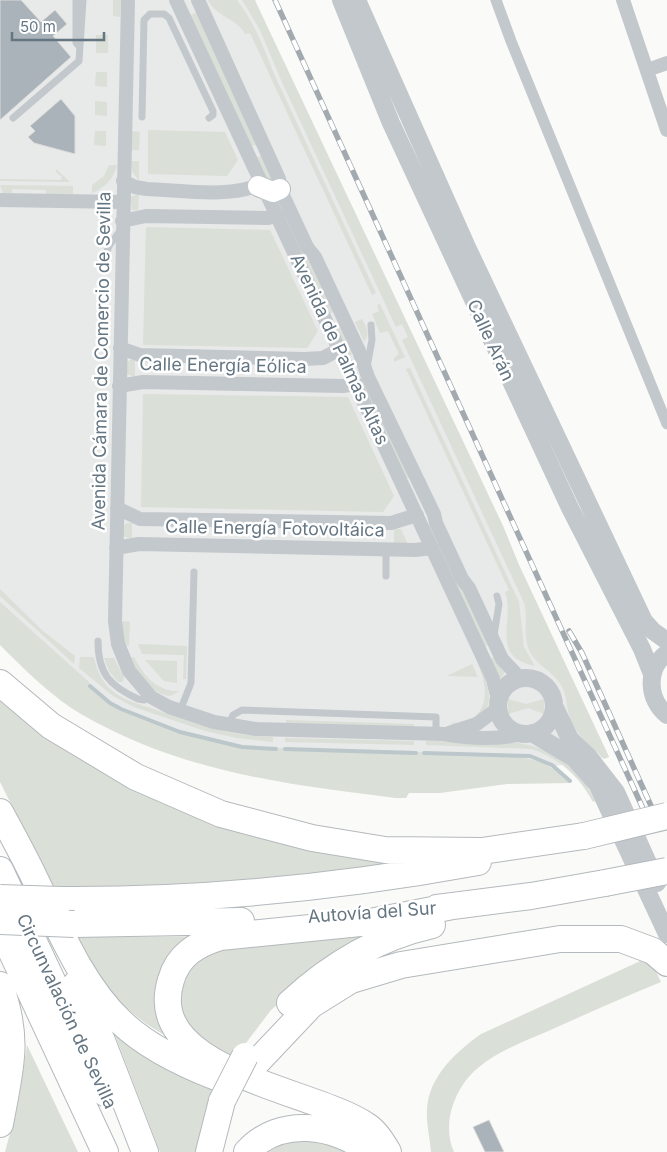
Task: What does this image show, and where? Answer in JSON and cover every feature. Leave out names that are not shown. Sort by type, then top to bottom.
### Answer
[{"type":"highway","points":[[0,683],[51,726],[136,777],[221,814],[312,838],[385,850],[482,851],[587,843],[667,824]]},
{"type":"highway","points":[[0,812],[58,928],[94,991],[121,1023],[167,1055],[196,1069],[298,1103],[345,1121],[375,1141],[387,1152]]},
{"type":"highway","points":[[587,843],[667,816]]},
{"type":"highway","points":[[0,820],[102,1041],[144,1152]]},
{"type":"highway","points":[[0,921],[67,911],[116,901],[277,891],[396,877],[587,843],[667,831]]},
{"type":"highway","name":"Circunvalación de Sevilla","points":[[0,870],[133,1152]]},
{"type":"highway","name":"Autovía del Sur","points":[[67,911],[252,921],[453,906],[608,890],[667,871]]},
{"type":"highway","points":[[209,1152],[227,1104],[266,1028],[312,983],[348,959],[381,942],[413,929],[608,890],[667,875]]},
{"type":"highway","points":[[0,898],[67,911]]},
{"type":"highway","points":[[0,906],[67,911]]},
{"type":"highway","points":[[387,1152],[378,1136],[368,1126],[346,1114],[229,1070],[201,1054],[180,1033],[172,1018],[169,987],[180,961],[190,950],[205,941],[220,937],[370,922],[453,906]]},
{"type":"highway","name":"Circunvalación de Sevilla","points":[[0,927],[105,1152]]},
{"type":"highway","points":[[251,1059],[311,1005],[352,980],[401,965],[560,939],[621,939],[653,951],[667,963]]},
{"type":"highway","points":[[0,952],[12,976],[54,1041]]},
{"type":"highway","points":[[0,985],[11,1022],[14,1047],[0,1124]]},
{"type":"highway","points":[[219,1152],[227,1104]]},
{"type":"highway","points":[[247,1152],[252,1146],[272,1135],[292,1128],[329,1130],[357,1142],[369,1152]]},
{"type":"street","name":"Avenida Cámara de Comercio de Sevilla","points":[[128,0],[122,202],[115,621],[118,644],[129,671],[150,696]]},
{"type":"street","points":[[128,16],[139,0]]},
{"type":"street","name":"Avenida de Palmas Altas","points":[[176,0],[267,187],[339,355],[362,380],[397,434],[434,514],[436,523],[493,640],[506,664],[520,678]]},
{"type":"street","name":"Avenida de Palmas Altas","points":[[198,0],[279,179],[267,187]]},
{"type":"street","name":"Calle Arán","points":[[341,0],[391,123],[570,508],[642,648],[652,674],[652,693],[660,709],[667,715]]},
{"type":"street","name":"Calle Arán","points":[[357,0],[466,245],[644,621],[653,631],[667,641]]},
{"type":"street","points":[[496,0],[667,424]]},
{"type":"street","points":[[623,0],[667,130]]},
{"type":"street","points":[[647,70],[667,63]]},
{"type":"street","points":[[123,181],[135,187],[147,189],[231,191],[267,187]]},
{"type":"street","name":"Avenida de Palmas Altas","points":[[267,187],[315,257],[359,351],[362,380],[415,518],[432,548],[494,679],[498,704]]},
{"type":"street","points":[[1,199],[122,202]]},
{"type":"street","points":[[122,224],[146,216],[268,218],[278,216]]},
{"type":"street","name":"Calle Energía Eólica","points":[[120,348],[132,354],[143,355],[320,359],[339,355],[351,364],[361,362]]},
{"type":"street","name":"Calle Energía Eólica","points":[[119,386],[143,382],[343,386],[362,380]]},
{"type":"street","name":"Calle Energía Fotovoltáica","points":[[117,508],[140,518],[391,523],[415,518],[428,526],[436,523]]},
{"type":"street","name":"Calle Energía Fotovoltáica","points":[[116,548],[139,544],[419,550],[432,548]]},
{"type":"street","points":[[652,674],[660,658],[667,653]]},
{"type":"street","points":[[440,734],[472,727],[498,704],[504,688],[520,678],[533,678],[545,684],[553,695],[555,708],[570,739],[588,756],[616,792],[667,906]]},
{"type":"street","points":[[150,696],[157,702],[180,711],[228,726],[280,730],[440,734],[465,738],[502,739],[528,734],[545,727],[555,708]]},
{"type":"street","points":[[498,704],[506,726],[528,734],[574,758],[597,784],[667,934]]},
{"type":"lane","points":[[13,118],[79,61],[79,46],[76,43],[76,0]]},
{"type":"lane","points":[[79,46],[82,44],[82,0]]},
{"type":"lane","points":[[142,117],[144,20],[150,14],[164,14],[169,18],[213,111],[213,115],[209,118]]},
{"type":"lane","points":[[106,254],[122,224]]},
{"type":"lane","points":[[362,380],[373,334],[371,325]]},
{"type":"lane","points":[[386,549],[386,576]]},
{"type":"lane","points":[[180,711],[191,683],[194,572]]},
{"type":"lane","points":[[493,640],[499,604],[497,596]]},
{"type":"lane","points":[[98,641],[100,665],[112,684],[138,699],[144,700],[150,696]]},
{"type":"lane","points":[[228,726],[235,713],[249,710],[436,717],[440,734]]},
{"type":"shaded area","points":[[0,0],[255,0],[503,526],[519,565],[609,757],[475,780],[201,746],[63,697],[0,643]]},
{"type":"shaded area","points":[[113,0],[121,0],[120,17],[113,16]]},
{"type":"shaded area","points":[[208,0],[237,0],[249,18],[259,36],[275,76],[376,293],[372,295],[250,33],[245,34],[242,29],[216,10]]},
{"type":"shaded area","points":[[242,0],[255,0],[503,526],[519,565],[609,757],[604,759],[586,742],[574,727],[569,717],[565,694],[561,685],[533,657],[530,651],[526,639],[525,605],[402,340],[408,337],[402,324],[396,327],[281,80],[260,30]]},
{"type":"shaded area","points":[[197,12],[258,144],[250,147],[189,16]]},
{"type":"shaded area","points":[[96,35],[108,35],[108,53],[96,53]]},
{"type":"shaded area","points":[[96,72],[107,72],[107,87],[95,86]]},
{"type":"shaded area","points":[[95,101],[107,102],[107,116],[95,115]]},
{"type":"shaded area","points":[[148,130],[225,132],[238,160],[227,176],[148,174]]},
{"type":"shaded area","points":[[95,131],[106,131],[106,146],[94,145]]},
{"type":"shaded area","points":[[132,131],[140,132],[139,150],[132,150]]},
{"type":"shaded area","points":[[263,155],[274,180],[269,183],[256,158]]},
{"type":"shaded area","points":[[131,161],[139,161],[139,181],[132,171]]},
{"type":"shaded area","points":[[109,165],[117,165],[116,170],[105,185],[92,193],[92,185],[104,176]]},
{"type":"shaded area","points":[[56,169],[70,182],[0,181],[0,179],[61,180],[62,177],[56,172]]},
{"type":"shaded area","points":[[0,185],[73,186],[73,194],[46,194],[46,190],[12,189],[12,193],[3,193]]},
{"type":"shaded area","points":[[139,194],[138,210],[132,210],[130,197]]},
{"type":"shaded area","points":[[277,200],[309,256],[336,311],[329,314]]},
{"type":"shaded area","points":[[146,227],[270,230],[318,331],[307,348],[143,345]]},
{"type":"shaded area","points":[[380,304],[405,357],[394,362],[394,358],[399,354],[388,331],[380,333],[372,314],[379,311],[377,305]]},
{"type":"shaded area","points":[[362,319],[367,333],[364,341],[355,322]]},
{"type":"shaded area","points":[[341,322],[353,353],[351,355],[348,354],[334,325]]},
{"type":"shaded area","points":[[130,360],[135,360],[135,377],[127,374],[127,363]]},
{"type":"shaded area","points":[[410,368],[519,602],[524,647],[535,666],[521,661],[512,655],[508,646],[506,636],[508,603],[505,592],[509,590],[406,369]]},
{"type":"shaded area","points":[[358,374],[412,476],[405,479]]},
{"type":"shaded area","points":[[143,394],[348,397],[394,496],[383,512],[141,507]]},
{"type":"shaded area","points":[[132,523],[132,539],[123,536],[124,525]]},
{"type":"shaded area","points":[[394,529],[401,529],[408,545],[394,544]]},
{"type":"shaded area","points":[[433,535],[463,588],[490,644],[483,648]]},
{"type":"shaded area","points":[[0,589],[43,631],[75,656],[74,664],[0,596]]},
{"type":"shaded area","points":[[0,602],[90,683],[88,686],[118,710],[200,739],[247,748],[415,754],[416,752],[421,752],[472,757],[517,757],[545,764],[570,783],[507,784],[440,793],[409,793],[406,798],[395,798],[273,781],[195,762],[157,750],[119,734],[81,714],[49,691],[29,673],[0,645]]},
{"type":"shaded area","points":[[122,621],[130,622],[129,645],[125,646]]},
{"type":"shaded area","points":[[138,644],[187,646],[186,679],[183,679],[184,655],[142,654]]},
{"type":"shaded area","points":[[496,656],[505,672],[501,678],[489,659]]},
{"type":"shaded area","points":[[80,657],[94,657],[99,673],[107,686],[119,696],[129,701],[183,720],[227,732],[273,737],[273,742],[237,738],[205,731],[134,707],[113,696],[79,668]]},
{"type":"shaded area","points":[[134,657],[142,671],[152,682],[165,689],[180,691],[170,696],[151,687],[141,677],[133,664],[130,658]]},
{"type":"shaded area","points":[[104,658],[114,658],[124,677],[123,682],[118,682],[109,671]]},
{"type":"shaded area","points":[[145,660],[177,661],[177,683],[164,681]]},
{"type":"shaded area","points":[[481,663],[488,689],[488,705],[477,716],[452,728],[452,723],[464,721],[480,711],[485,695],[478,664]]},
{"type":"shaded area","points":[[472,664],[478,677],[447,676]]},
{"type":"shaded area","points":[[0,695],[83,759],[409,863],[234,883],[55,892],[0,782]]},
{"type":"shaded area","points":[[508,699],[526,704],[544,699],[544,714],[528,708],[508,714]]},
{"type":"shaded area","points":[[286,720],[414,724],[414,727],[286,724]]},
{"type":"shaded area","points":[[285,738],[414,741],[414,745],[285,742]]},
{"type":"shaded area","points":[[426,741],[500,741],[523,744],[545,750],[564,761],[581,778],[595,801],[593,802],[575,776],[560,763],[532,749],[426,745]]},
{"type":"shaded area","points":[[409,923],[333,956],[271,1010],[230,1064],[180,1043],[136,1016],[122,1004],[105,984],[77,937],[242,936]]},
{"type":"shaded area","points":[[649,957],[661,982],[511,1047],[479,1067],[463,1084],[453,1106],[449,1130],[454,1152],[431,1152],[427,1110],[432,1087],[445,1066],[463,1048],[481,1034]]},
{"type":"shaded area","points":[[115,1035],[153,1062],[218,1087],[199,1152],[160,1152]]},
{"type":"shaded area","points":[[27,1045],[78,1152],[5,1152],[18,1103]]},
{"type":"shaded area","points":[[289,1140],[320,1141],[349,1152],[264,1152]]},
{"type":"building","points":[[0,0],[21,0],[41,22],[55,10],[67,24],[53,36],[71,57],[0,120]]},
{"type":"building","points":[[61,99],[75,116],[75,154],[34,143],[28,137],[35,131],[30,126]]},
{"type":"building","points":[[489,1120],[504,1152],[485,1152],[473,1127]]},
{"type":"waterway","points":[[90,686],[110,703],[121,709],[180,732],[242,747],[276,749]]},
{"type":"waterway","points":[[285,749],[416,753]]},
{"type":"waterway","points":[[424,753],[530,756],[552,765],[570,781]]},
{"type":"railway","points":[[275,0],[645,813]]},
{"type":"railway","points":[[569,631],[582,653],[652,808]]}]
